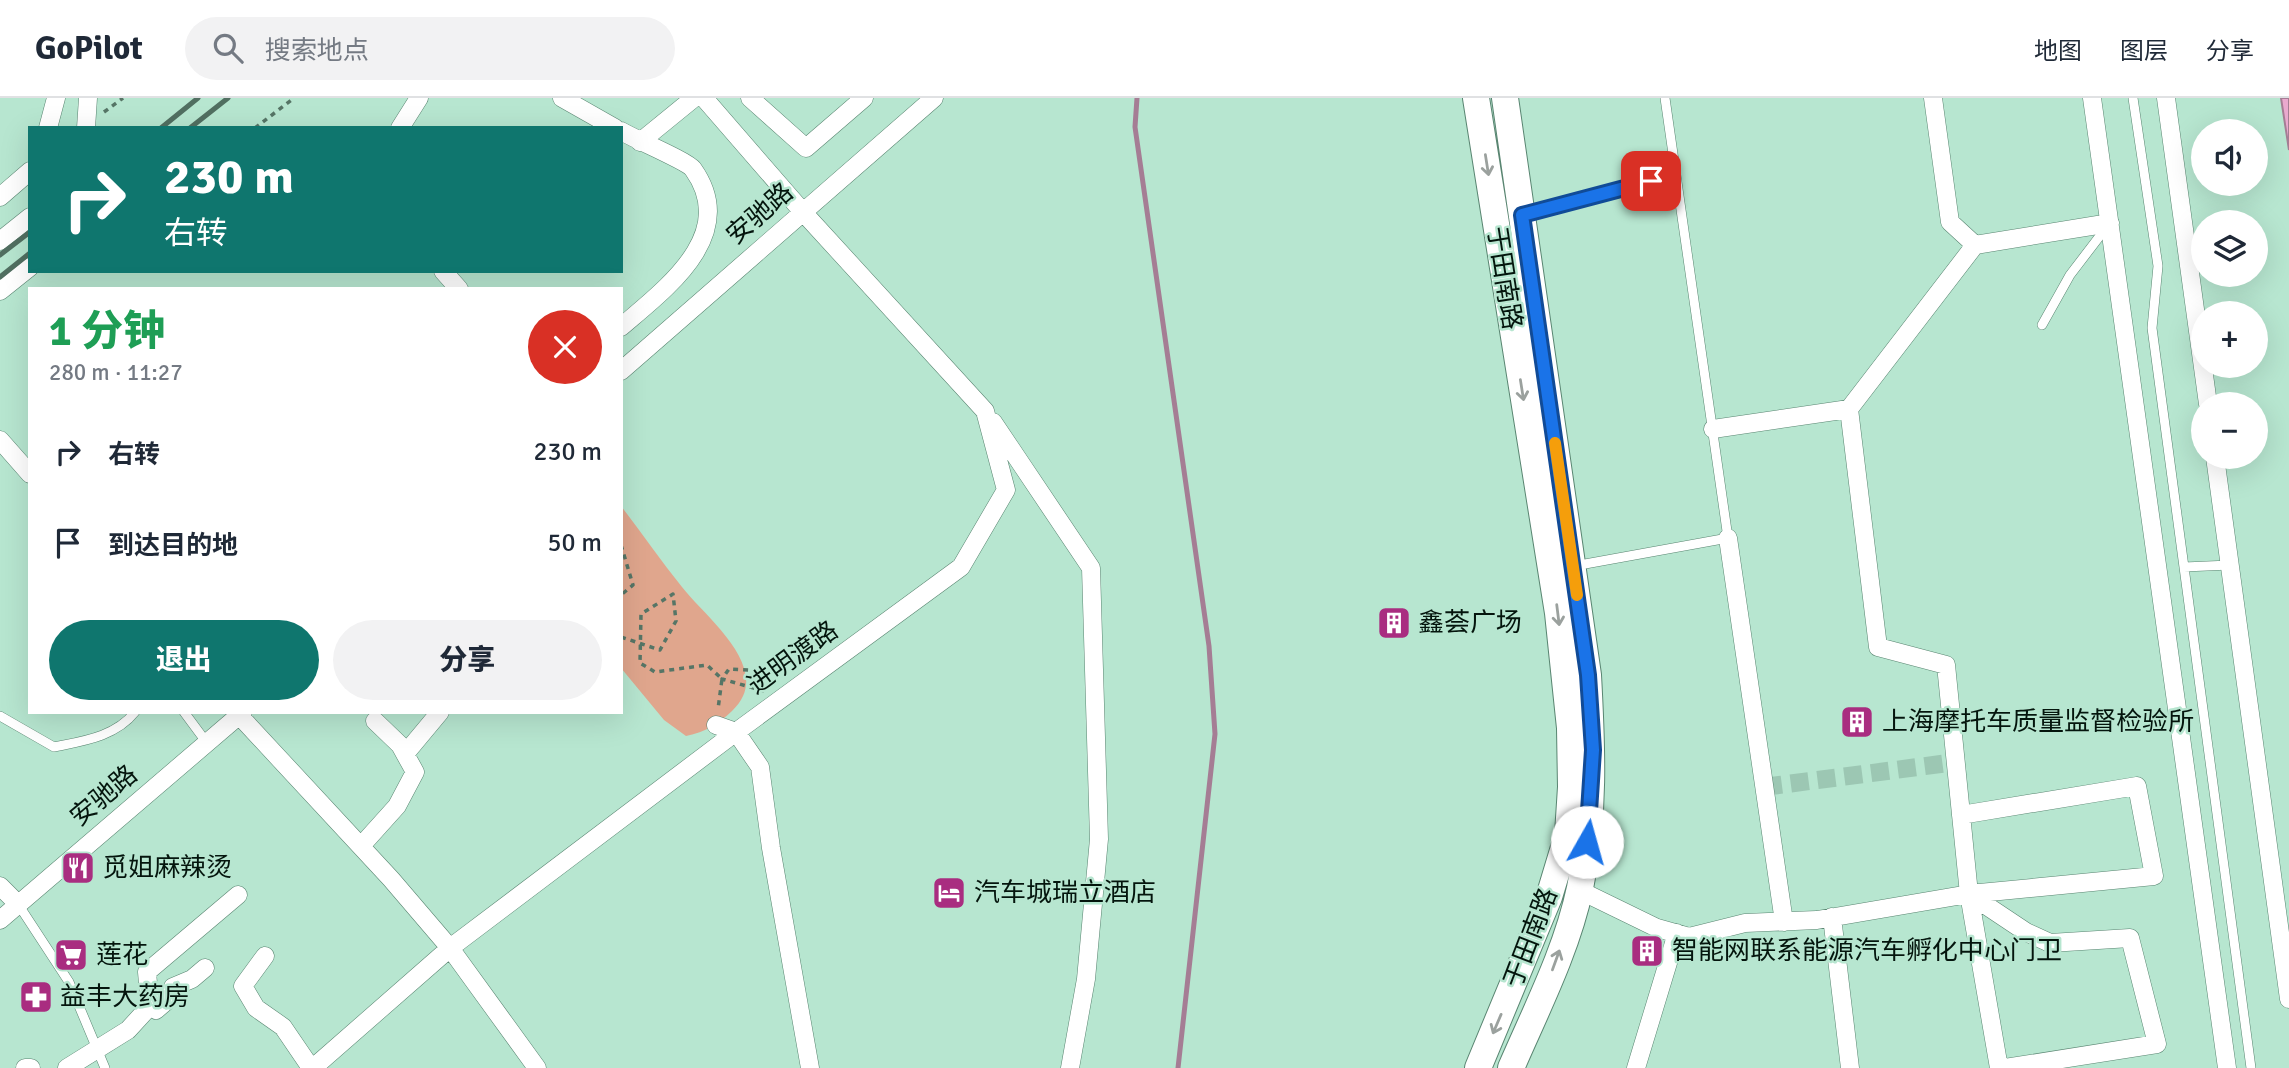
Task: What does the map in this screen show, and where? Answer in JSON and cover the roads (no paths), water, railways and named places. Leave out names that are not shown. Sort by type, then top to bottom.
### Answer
[{"type":"street","points":[[48,126],[56,98]]},
{"type":"street","points":[[86,126],[88,98]]},
{"type":"street","points":[[401,126],[419,98]]},
{"type":"street","points":[[562,98],[611,126]]},
{"type":"street","points":[[640,142],[694,98]]},
{"type":"street","name":"进明渡路","points":[[312,1068],[450,948],[784,696],[961,567],[1006,490],[985,411],[802,211],[704,98]]},
{"type":"street","points":[[750,98],[806,148],[864,98]]},
{"type":"street","name":"安驰路","points":[[623,369],[934,98]]},
{"type":"street","name":"于田南路","points":[[1476,98],[1547,473],[1573,566],[1588,675],[1593,750],[1591,818],[1579,890],[1557,960],[1511,1068]]},
{"type":"street","name":"于田南路","points":[[1478,1068],[1532,943],[1568,834],[1570,728],[1522,215],[1505,98]]},
{"type":"street","points":[[1933,98],[1950,222],[1975,245]]},
{"type":"street","points":[[2092,98],[2227,1068]]},
{"type":"street","points":[[2166,98],[2206,392]]},
{"type":"street","points":[[623,132],[692,167],[706,200],[705,238],[679,277],[623,325]]},
{"type":"street","points":[[0,197],[28,173]]},
{"type":"street","points":[[0,241],[28,219]]},
{"type":"street","points":[[1713,429],[1849,409],[1975,245],[2110,223]]},
{"type":"street","points":[[0,291],[28,269]]},
{"type":"street","points":[[445,273],[457,287]]},
{"type":"street","points":[[1849,409],[1878,647],[1946,665],[1969,894],[1999,1068]]},
{"type":"street","points":[[985,411],[1091,568],[1099,839],[1086,979],[1070,1068]]},
{"type":"street","points":[[0,440],[28,472]]},
{"type":"street","points":[[2217,469],[2289,999]]},
{"type":"street","points":[[1728,538],[1784,922]]},
{"type":"street","name":"安驰路","points":[[0,920],[238,714]]},
{"type":"street","points":[[240,714],[450,948],[537,1068]]},
{"type":"street","points":[[405,754],[438,714]]},
{"type":"street","points":[[361,846],[397,806],[415,772],[405,754],[376,721]]},
{"type":"street","points":[[716,725],[736,732],[761,767],[771,848],[810,1068]]},
{"type":"street","points":[[1579,890],[1657,928],[1689,937],[1745,923],[1832,917],[1969,894],[2154,876],[2137,786],[1961,815]]},
{"type":"street","points":[[0,886],[18,904]]},
{"type":"street","points":[[1969,894],[2026,932],[2050,943],[2130,939],[2157,1044],[2006,1068]]},
{"type":"street","points":[[67,1068],[128,1030],[150,1006],[147,972],[238,895]]},
{"type":"street","points":[[1832,917],[1850,1068]]},
{"type":"street","points":[[1636,1068],[1677,933]]},
{"type":"street","points":[[265,956],[243,986],[256,1008],[282,1027],[312,1068]]},
{"type":"street","points":[[150,1006],[156,1010],[170,998],[173,987],[192,979],[205,968]]},
{"type":"street","points":[[25,1068],[31,1068]]},
{"type":"lane","points":[[1573,566],[1728,538],[1665,98]]},
{"type":"lane","points":[[2133,98],[2158,266],[2152,328],[2251,1068]]},
{"type":"lane","points":[[1522,215],[1676,174]]},
{"type":"lane","points":[[2042,325],[2070,275],[2110,223]]},
{"type":"lane","points":[[2184,567],[2230,565]]},
{"type":"lane","points":[[0,716],[54,747],[100,738],[129,720],[134,714]]},
{"type":"lane","points":[[185,714],[207,743]]},
{"type":"lane","points":[[18,904],[69,982],[105,1068]]},
{"type":"waterway","points":[[1137,98],[1135,127],[1209,646],[1215,734],[1178,1068]]},
{"type":"tunnel","points":[[1764,787],[1956,762]]},
{"type":"railway","points":[[163,126],[198,98]]},
{"type":"railway","points":[[193,126],[228,98]]},
{"type":"railway","points":[[0,255],[28,234]]},
{"type":"railway","points":[[0,277],[28,255]]},
{"type":"place","name":"鑫荟广场","points":[[1394,623]]},
{"type":"place","name":"上海摩托车质量监督检验所","points":[[1857,722]]},
{"type":"place","name":"觅姐麻辣烫","points":[[78,868]]},
{"type":"place","name":"汽车城瑞立酒店","points":[[949,893]]},
{"type":"place","name":"智能网联系能源汽车孵化中心门卫","points":[[1647,951]]},
{"type":"place","name":"莲花","points":[[71,955]]},
{"type":"place","name":"益丰大药房","points":[[36,997]]}]
